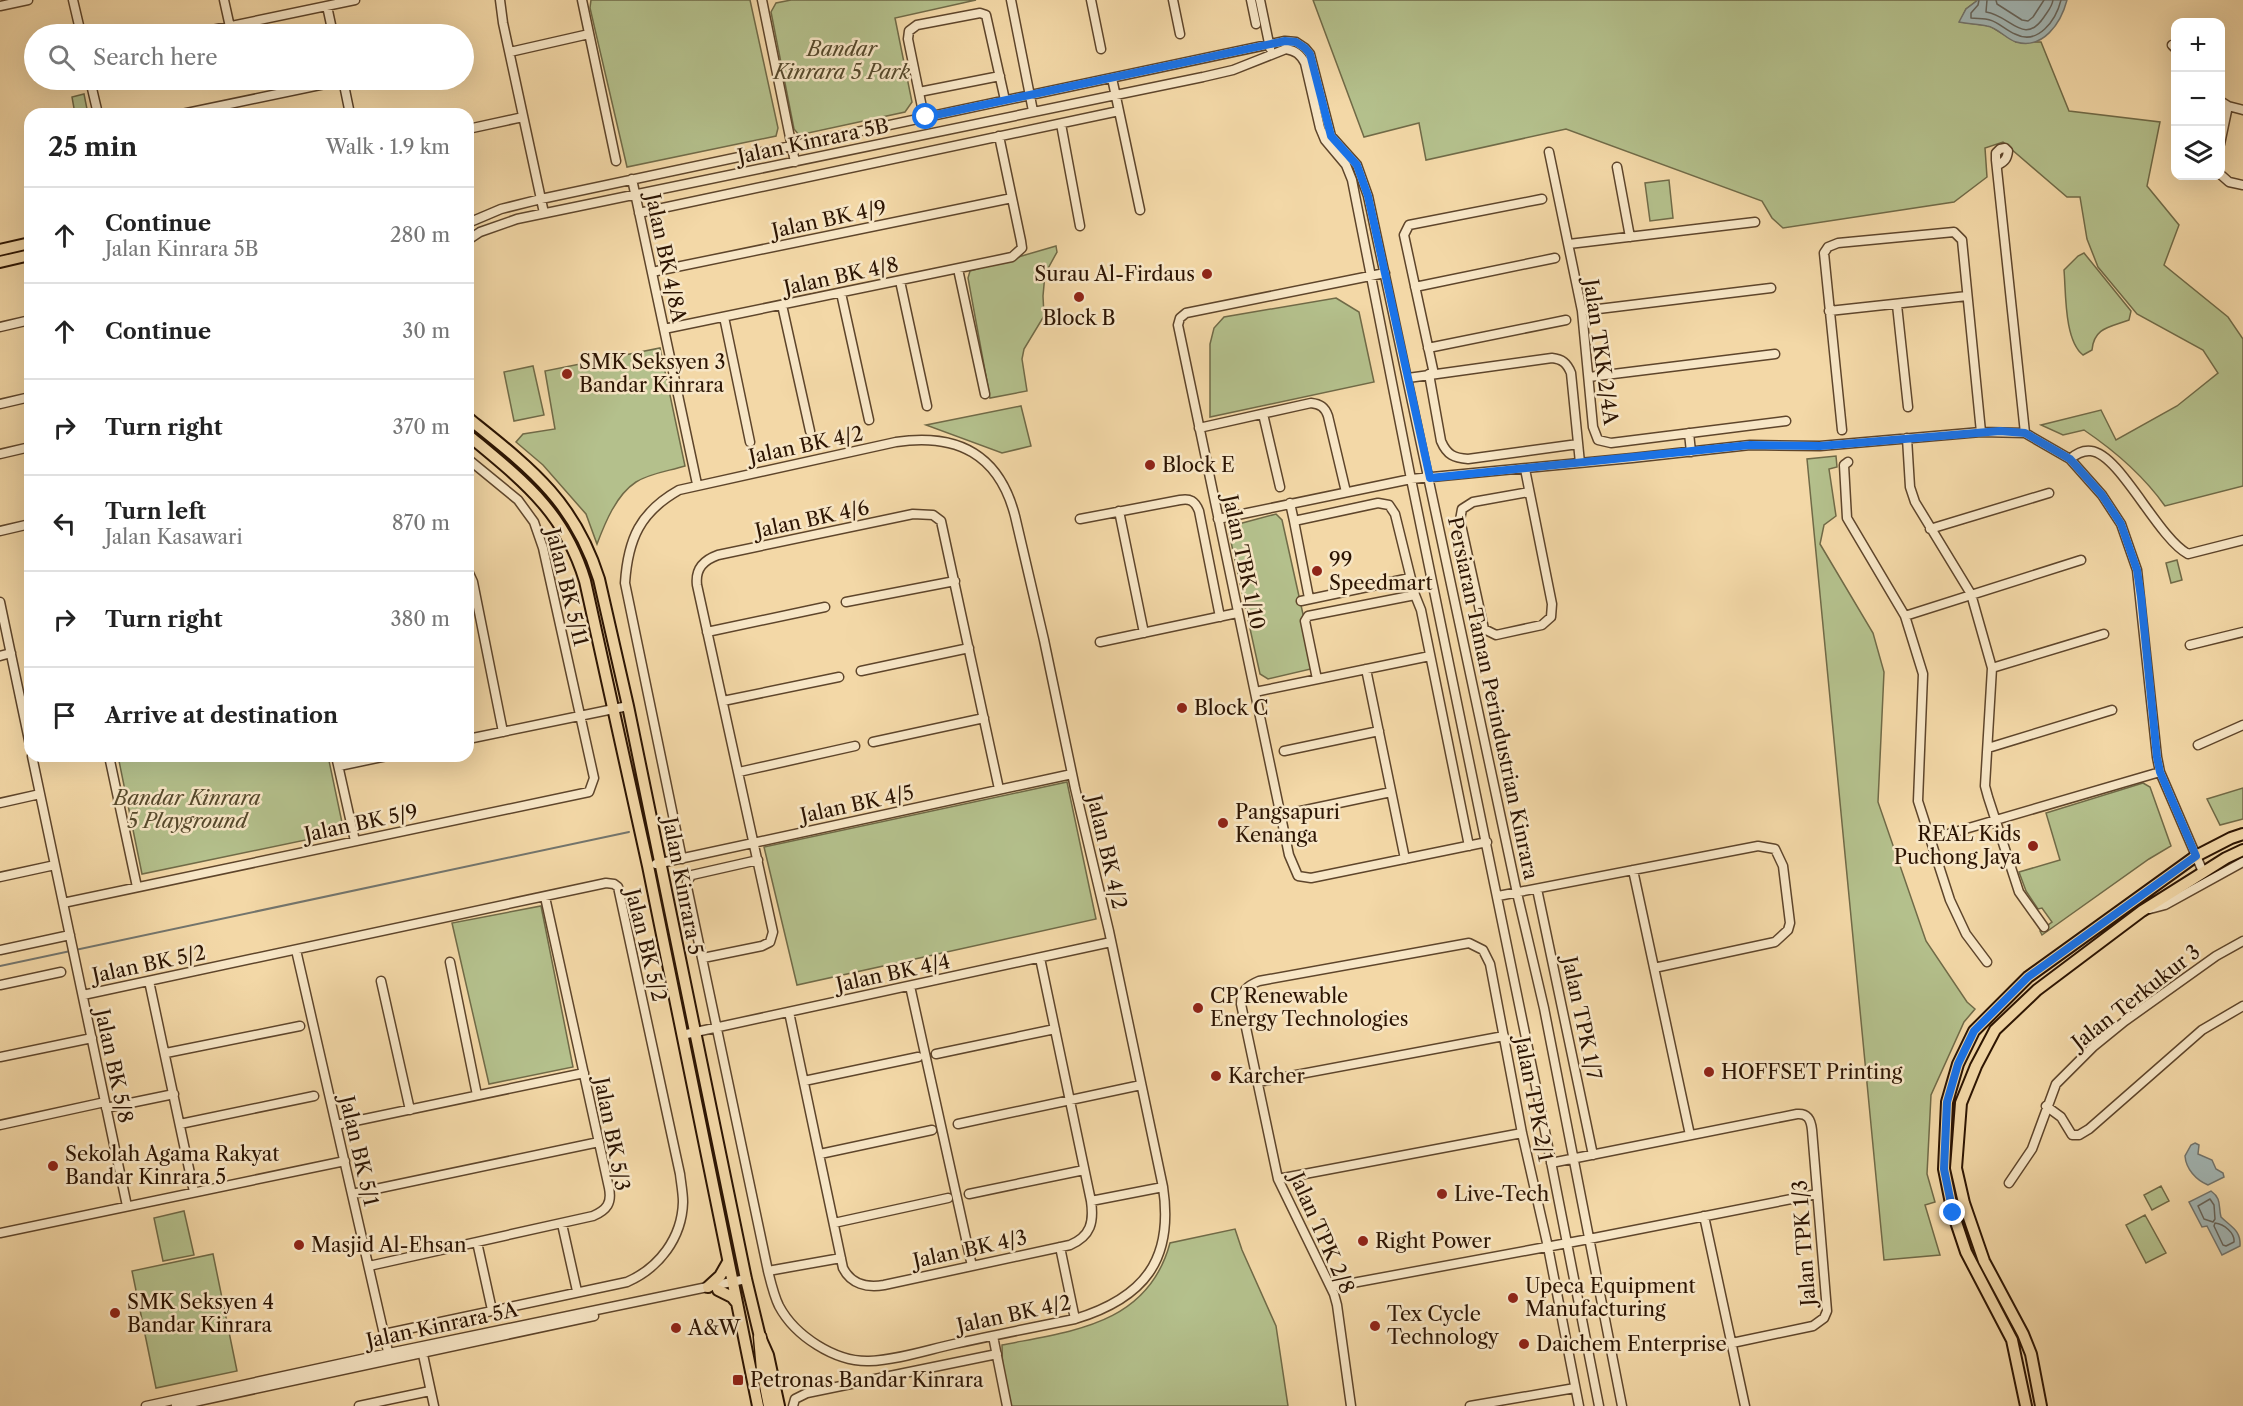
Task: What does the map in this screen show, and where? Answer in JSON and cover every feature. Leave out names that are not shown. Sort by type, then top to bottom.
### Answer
[{"type":"highway","points":[[759,1337],[770,1406]]},
{"type":"main road","points":[[0,250],[24,244]]},
{"type":"main road","points":[[0,262],[24,256]]},
{"type":"main road","name":"Jalan Kinrara 5","points":[[474,423],[528,467],[559,499],[583,539],[599,579],[628,706],[747,1282],[759,1337],[768,1355],[779,1406]]},
{"type":"main road","name":"Jalan Kinrara 5","points":[[474,440],[547,505],[570,544],[585,581],[648,866],[758,1406]]},
{"type":"main road","points":[[2026,1406],[2012,1340],[1972,1267],[1949,1196],[1944,1169],[1947,1102],[1958,1064],[1974,1031],[2028,977],[2196,856],[2243,834]]},
{"type":"main road","points":[[2041,1406],[2031,1354],[2023,1334],[1984,1262],[1964,1203],[1956,1168],[1961,1103],[1976,1066],[1995,1030],[2037,990],[2142,911],[2226,858],[2243,850]]},
{"type":"main road","points":[[728,1262],[713,1288],[732,1297],[737,1303]]},
{"type":"street","points":[[0,6],[28,0]]},
{"type":"street","points":[[74,0],[79,24]]},
{"type":"street","points":[[224,0],[229,24]]},
{"type":"street","points":[[244,24],[355,0]]},
{"type":"street","points":[[500,0],[544,213]]},
{"type":"street","points":[[582,0],[616,161]]},
{"type":"street","points":[[762,0],[795,162]]},
{"type":"street","points":[[1011,0],[1033,111]]},
{"type":"street","points":[[1091,0],[1101,50]]},
{"type":"street","points":[[1173,0],[1180,34]]},
{"type":"street","points":[[1251,0],[1256,24]]},
{"type":"street","points":[[1260,0],[1272,55]]},
{"type":"street","points":[[327,6],[331,24]]},
{"type":"street","points":[[924,117],[908,39],[909,31],[917,25],[944,19],[980,13],[986,15],[1005,100]]},
{"type":"street","points":[[510,52],[589,34]]},
{"type":"street","name":"Persiaran Taman Perindustrian Kinrara","points":[[1269,44],[1285,41],[1296,42],[1310,54],[1331,136],[1362,172],[1430,478],[1517,893],[1544,1008],[1622,1406]]},
{"type":"street","name":"Jalan Kinrara 5B","points":[[474,220],[501,209],[541,199],[1269,44]]},
{"type":"street","name":"Persiaran Taman Perindustrian Kinrara","points":[[1272,55],[1286,50],[1294,51],[1301,56],[1305,63],[1325,141],[1346,165],[1352,180],[1599,1406]]},
{"type":"street","name":"Jalan Kinrara 5B","points":[[474,237],[499,225],[544,213],[1233,70],[1272,55]]},
{"type":"street","points":[[919,92],[1000,76]]},
{"type":"street","points":[[1112,78],[1140,210]]},
{"type":"street","points":[[92,90],[97,108]]},
{"type":"street","points":[[210,108],[296,90]]},
{"type":"street","points":[[345,90],[349,108]]},
{"type":"street","points":[[2225,103],[2243,110]]},
{"type":"street","points":[[639,213],[1119,111]]},
{"type":"street","points":[[474,128],[523,117]]},
{"type":"street","points":[[1061,124],[1080,226]]},
{"type":"street","points":[[999,136],[1012,198]]},
{"type":"street","name":"Jalan TKK 2/4A","points":[[1549,152],[1582,311],[1594,434],[1598,440],[1611,443],[1786,421]]},
{"type":"street","points":[[1998,165],[2025,433]]},
{"type":"street","points":[[1617,167],[1630,237]]},
{"type":"street","points":[[2225,178],[2229,182],[2243,185]]},
{"type":"street","name":"Jalan BK 4/8A","points":[[632,179],[697,484]]},
{"type":"street","name":"Jalan BK 4/8","points":[[664,329],[1012,258],[1022,248],[1012,198]]},
{"type":"street","name":"Jalan BK 4/9","points":[[652,272],[1012,198]]},
{"type":"street","points":[[1542,199],[1409,225],[1404,235],[1428,348],[1441,441],[1445,450],[1458,459],[1468,459],[1578,444]]},
{"type":"street","points":[[1569,244],[1755,222]]},
{"type":"street","points":[[1842,430],[1824,253],[1828,247],[1838,243],[1954,232],[1962,240],[1981,432]]},
{"type":"street","points":[[1415,287],[1555,258]]},
{"type":"street","points":[[958,269],[985,394]]},
{"type":"street","name":"Jalan TBK 1/10","points":[[1385,273],[1186,313],[1180,318],[1178,325],[1288,855],[1298,876],[1311,878],[1406,859]]},
{"type":"street","points":[[900,281],[927,406]]},
{"type":"street","points":[[1582,311],[1771,288]]},
{"type":"street","points":[[842,293],[869,420]]},
{"type":"street","points":[[1829,311],[1967,296]]},
{"type":"street","points":[[782,305],[810,430]]},
{"type":"street","points":[[1897,305],[1908,407]]},
{"type":"street","points":[[724,317],[750,442]]},
{"type":"street","points":[[1428,348],[1566,320]]},
{"type":"street","points":[[0,327],[24,321]]},
{"type":"street","points":[[1589,377],[1775,354]]},
{"type":"street","points":[[1408,378],[1558,359],[1568,366],[1571,373],[1580,463]]},
{"type":"street","points":[[0,404],[24,398]]},
{"type":"street","points":[[1200,428],[1311,403],[1323,406],[1328,416],[1346,492]]},
{"type":"street","points":[[1263,414],[1280,486]]},
{"type":"street","points":[[1218,519],[1411,479],[1750,445],[1820,446],[1981,432],[2025,433],[2070,459],[2102,495],[2121,524],[2131,549],[2141,597],[2160,772],[2203,872]]},
{"type":"street","points":[[1689,433],[1691,452]]},
{"type":"street","points":[[1907,438],[1910,487],[1915,502],[1971,594],[1992,668],[1985,786],[2019,892],[2044,927]]},
{"type":"street","name":"Jalan BK 4/2","points":[[682,859],[625,583],[631,544],[643,519],[664,498],[697,484],[918,440],[945,441],[960,445],[986,462],[1010,496],[1016,516],[1111,942],[1162,1187],[1165,1227],[1163,1240],[1154,1265],[1122,1300],[1100,1311],[1075,1319],[868,1361],[843,1356],[816,1344],[796,1329],[779,1306],[768,1271],[687,887],[689,877],[696,873],[758,860]]},
{"type":"street","points":[[0,454],[24,448]]},
{"type":"street","points":[[2070,459],[2079,452],[2090,451],[2097,453],[2112,465],[2167,538],[2188,554],[2243,540]]},
{"type":"street","points":[[1848,462],[1844,465],[1842,473],[1846,518],[1905,616],[1923,674],[1918,801],[1954,909],[1966,934],[1987,962]]},
{"type":"street","name":"Jalan BK 5/11","points":[[474,464],[518,500],[534,522],[543,548],[581,716]]},
{"type":"street","points":[[1525,469],[1552,604],[1551,617],[1542,625],[1496,635],[1484,629],[1460,520],[1462,509],[1473,502],[1529,492]]},
{"type":"street","points":[[1930,529],[2049,494]]},
{"type":"street","points":[[1080,519],[1180,500],[1194,502],[1199,511],[1220,617]]},
{"type":"street","points":[[1290,503],[1305,599],[1410,578]]},
{"type":"street","points":[[1294,521],[1378,503],[1389,506],[1395,514],[1410,578],[1421,610],[1469,846]]},
{"type":"street","points":[[1119,511],[1144,633]]},
{"type":"street","name":"Jalan BK 4/6","points":[[703,958],[762,946],[770,942],[773,932],[696,580],[701,566],[708,559],[913,514],[933,515],[941,521],[956,581],[999,789]]},
{"type":"street","points":[[0,531],[24,525]]},
{"type":"street","points":[[1905,616],[2081,560]]},
{"type":"street","points":[[846,602],[956,581]]},
{"type":"street","points":[[474,582],[503,732]]},
{"type":"street","points":[[1317,679],[1305,621],[1308,615],[1415,595]]},
{"type":"street","points":[[0,602],[24,716]]},
{"type":"street","points":[[707,632],[825,607]]},
{"type":"street","points":[[1100,642],[1237,613]]},
{"type":"street","points":[[2190,645],[2243,632]]},
{"type":"street","points":[[1992,668],[2104,634]]},
{"type":"street","points":[[861,671],[969,648]]},
{"type":"street","points":[[0,656],[11,653]]},
{"type":"street","points":[[1255,692],[1430,656]]},
{"type":"street","points":[[1366,669],[1406,859],[1487,842]]},
{"type":"street","points":[[723,701],[839,677]]},
{"type":"street","points":[[474,738],[628,706]]},
{"type":"street","points":[[1988,748],[2112,710]]},
{"type":"street","name":"Jalan BK 5/9","points":[[63,903],[588,792],[594,778],[581,716]]},
{"type":"street","points":[[873,742],[984,718]]},
{"type":"street","points":[[2198,745],[2243,725]]},
{"type":"street","points":[[1284,751],[1379,731]]},
{"type":"street","points":[[739,772],[855,746]]},
{"type":"street","name":"Jalan BK 5/8","points":[[33,762],[127,1206]]},
{"type":"street","points":[[110,762],[137,887]]},
{"type":"street","points":[[338,762],[355,841]]},
{"type":"street","points":[[339,766],[358,762]]},
{"type":"street","points":[[1931,839],[2160,772]]},
{"type":"street","name":"Jalan BK 4/5","points":[[648,866],[1072,774]]},
{"type":"street","points":[[1296,812],[1391,792]]},
{"type":"street","points":[[0,803],[40,794]]},
{"type":"street","points":[[1498,896],[1758,846],[1775,849],[1783,866],[1790,922],[1783,937],[1765,945],[1654,969]]},
{"type":"street","points":[[2142,911],[2165,905],[2243,862]]},
{"type":"street","points":[[0,877],[55,865]]},
{"type":"street","points":[[1551,1163],[1690,1135],[1633,870]]},
{"type":"street","name":"Jalan BK 5/2","points":[[82,995],[606,884],[614,884],[618,887],[680,1174],[683,1201],[679,1227],[674,1238],[653,1267],[627,1282],[384,1334]]},
{"type":"street","name":"Jalan TPK 1/7","points":[[1537,889],[1593,1155]]},
{"type":"street","name":"Jalan BK 5/3","points":[[369,1266],[562,1224],[600,1213],[609,1203],[610,1195],[599,1142],[545,897]]},
{"type":"street","points":[[0,950],[70,935]]},
{"type":"street","name":"Jalan Terkukur 3","points":[[2009,1183],[2032,1149],[2056,1084],[2092,1047],[2125,1021],[2216,956],[2243,940]]},
{"type":"street","name":"Jalan BK 4/4","points":[[682,1035],[1111,942]]},
{"type":"street","name":"Jalan TPK 2/8","points":[[1351,1406],[1340,1315],[1330,1287],[1278,1179],[1241,996],[1245,990],[1259,981],[1458,944],[1476,945]]},
{"type":"street","name":"Jalan TPK 2/1","points":[[1476,945],[1488,956],[1490,964],[1522,1133],[1548,1247],[1579,1406]]},
{"type":"street","name":"Jalan BK 5/1","points":[[296,950],[389,1356]]},
{"type":"street","name":"Jalan BK 4/3","points":[[789,1012],[846,1274],[853,1281],[870,1286],[880,1286],[1060,1247],[1079,1241],[1091,1226],[1093,1216],[1091,1201],[1040,958]]},
{"type":"street","points":[[450,962],[477,1095]]},
{"type":"street","points":[[0,985],[61,972]]},
{"type":"street","points":[[149,981],[194,1192]]},
{"type":"street","points":[[381,981],[410,1110]]},
{"type":"street","points":[[910,986],[972,1266]]},
{"type":"street","points":[[2046,1106],[2061,1117],[2072,1135],[2079,1135],[2090,1129],[2202,1030],[2243,1006]]},
{"type":"street","points":[[166,1053],[300,1026]]},
{"type":"street","points":[[936,1054],[1055,1029]]},
{"type":"street","points":[[1258,1082],[1504,1036]]},
{"type":"street","points":[[0,1057],[92,1038]]},
{"type":"street","points":[[804,1081],[918,1057]]},
{"type":"street","points":[[336,1125],[584,1072]]},
{"type":"street","points":[[958,1124],[1141,1085]]},
{"type":"street","points":[[0,1125],[174,1094]]},
{"type":"street","points":[[180,1124],[314,1096]]},
{"type":"street","name":"Jalan TPK 1/3","points":[[1690,1135],[1797,1114],[1807,1116],[1811,1124],[1827,1304],[1824,1318],[1813,1326],[1732,1343]]},
{"type":"street","points":[[820,1154],[932,1130]]},
{"type":"street","points":[[1278,1179],[1522,1133]]},
{"type":"street","points":[[352,1194],[599,1142]]},
{"type":"street","points":[[0,1233],[345,1161]]},
{"type":"street","points":[[969,1194],[1084,1170]]},
{"type":"street","points":[[1091,1201],[1162,1187]]},
{"type":"street","points":[[1330,1287],[1566,1244],[1817,1194]]},
{"type":"street","points":[[834,1223],[948,1198]]},
{"type":"street","points":[[1704,1216],[1745,1406]]},
{"type":"street","points":[[562,1224],[577,1291]]},
{"type":"street","points":[[477,1242],[492,1310]]},
{"type":"street","points":[[1060,1247],[1075,1319]]},
{"type":"street","points":[[768,1271],[841,1258]]},
{"type":"street","name":"Jalan Kinrara 5A","points":[[146,1406],[747,1282]]},
{"type":"street","points":[[993,1336],[1007,1406]]},
{"type":"street","points":[[422,1350],[434,1406]]},
{"type":"street","points":[[794,1403],[807,1393],[997,1354]]},
{"type":"street","name":"Jalan Kinrara 5A","points":[[176,1406],[389,1356]]},
{"type":"street","points":[[1470,1406],[1575,1388]]},
{"type":"street","points":[[359,1406],[430,1391]]},
{"type":"green space","points":[[591,0],[750,0],[778,128],[776,136],[627,167],[590,8]]},
{"type":"green space","name":"Bandar Kinrara 5 Park","points":[[791,0],[976,0],[895,18],[912,102],[905,112],[799,135],[794,129],[771,12],[776,3]]},
{"type":"green space","points":[[1313,0],[1978,0],[1966,9],[1960,22],[1990,26],[2016,42],[2041,42],[2069,111],[2160,122],[2147,186],[2179,225],[2164,265],[2228,317],[2243,339],[2243,486],[2165,506],[2128,464],[2084,430],[2063,435],[2041,425],[2101,410],[2116,440],[2177,406],[2218,373],[2203,350],[2137,314],[2098,267],[2087,239],[2080,197],[2067,197],[2003,142],[1985,148],[1987,177],[1954,202],[1783,228],[1772,218],[1762,201],[1566,129],[1426,160],[1419,123],[1364,137]]},
{"type":"green space","points":[[84,94],[87,108],[74,108],[72,97]]},
{"type":"green space","points":[[1669,180],[1673,218],[1650,221],[1645,183]]},
{"type":"green space","points":[[1056,246],[1057,252],[1045,274],[1044,316],[1024,349],[1022,359],[1027,391],[990,398],[968,278],[970,271]]},
{"type":"green space","points":[[2084,253],[2131,311],[2129,320],[2100,332],[2093,342],[2092,350],[2083,355],[2072,338],[2069,327],[2064,270]]},
{"type":"green space","points":[[1336,298],[1359,312],[1374,382],[1210,417],[1210,344],[1214,328],[1224,317]]},
{"type":"green space","points":[[660,348],[685,466],[647,476],[629,488],[612,510],[597,544],[586,514],[543,465],[516,442],[523,434],[555,429],[545,371]]},
{"type":"green space","points":[[533,366],[544,415],[514,421],[504,372]]},
{"type":"green space","points":[[1021,406],[1031,446],[1002,453],[926,425]]},
{"type":"green space","points":[[1836,456],[1837,467],[1829,469],[1836,516],[1824,525],[1820,544],[1873,633],[1884,672],[1878,802],[1926,941],[1967,1002],[1975,1009],[1964,1022],[1931,1095],[1927,1174],[1935,1202],[1925,1205],[1940,1255],[1884,1260],[1807,459]]},
{"type":"green space","points":[[1276,514],[1282,520],[1315,668],[1268,679],[1260,674],[1229,533],[1235,525]]},
{"type":"green space","points":[[2177,560],[2182,580],[2171,583],[2166,563]]},
{"type":"green space","name":"Bandar Kinrara 5 Playground","points":[[119,762],[329,762],[344,832],[142,874]]},
{"type":"green space","points":[[1067,782],[1096,919],[797,985],[764,847]]},
{"type":"green space","points":[[2143,783],[2150,787],[2171,846],[2042,935],[2040,931],[2052,922],[2042,908],[2038,909],[2026,891],[2019,872],[2060,860],[2046,813]]},
{"type":"green space","points":[[2243,788],[2243,819],[2220,825],[2207,799]]},
{"type":"green space","points":[[541,906],[573,1067],[489,1084],[452,923]]},
{"type":"green space","points":[[2161,1186],[2169,1201],[2152,1210],[2144,1195]]},
{"type":"green space","points":[[184,1211],[194,1255],[163,1261],[154,1218]]},
{"type":"green space","points":[[2145,1215],[2166,1253],[2146,1263],[2126,1225]]},
{"type":"green space","points":[[1235,1229],[1276,1326],[1288,1406],[1009,1406],[1003,1385],[1002,1345],[1055,1335],[1104,1320],[1126,1308],[1144,1292],[1159,1270],[1170,1243]]},
{"type":"green space","points":[[213,1254],[237,1371],[156,1388],[132,1271]]},
{"type":"water","points":[[1978,0],[2067,0],[2060,17],[2049,33],[2035,42],[2026,43],[2016,42],[1991,27],[1959,22],[1966,9]]},
{"type":"water","points":[[2195,1143],[2199,1145],[2198,1154],[2212,1160],[2216,1169],[2223,1173],[2224,1177],[2208,1185],[2192,1174],[2185,1156],[2191,1145]]},
{"type":"water","points":[[2211,1191],[2218,1200],[2221,1217],[2235,1229],[2240,1241],[2240,1246],[2222,1255],[2207,1226],[2202,1227],[2189,1202]]},
{"type":"waterway","points":[[0,966],[629,832]]},
{"type":"place","name":"Surau Al-Firdaus","points":[[1207,274]]},
{"type":"place","name":"Block B","points":[[1079,297]]},
{"type":"place","name":"SMK Seksyen 3 Bandar Kinrara","points":[[567,374]]},
{"type":"place","name":"Block E","points":[[1150,465]]},
{"type":"place","name":"99 Speedmart","points":[[1317,571]]},
{"type":"place","name":"Block C","points":[[1182,708]]},
{"type":"place","name":"Pangsapuri Kenanga","points":[[1223,823]]},
{"type":"place","name":"REAL Kids Puchong Jaya","points":[[2033,846]]},
{"type":"place","name":"CP Renewable Energy Technologies","points":[[1198,1008]]},
{"type":"place","name":"HOFFSET Printing","points":[[1709,1072]]},
{"type":"place","name":"Karcher","points":[[1216,1076]]},
{"type":"place","name":"Sekolah Agama Rakyat Bandar Kinrara 5","points":[[53,1166]]},
{"type":"place","name":"Live-Tech","points":[[1442,1194]]},
{"type":"place","name":"Right Power","points":[[1363,1241]]},
{"type":"place","name":"Masjid Al-Ehsan","points":[[299,1245]]},
{"type":"place","name":"Upeca Equipment Manufacturing","points":[[1513,1298]]},
{"type":"place","name":"SMK Seksyen 4 Bandar Kinrara","points":[[115,1313]]},
{"type":"place","name":"Tex Cycle Technology","points":[[1375,1326]]},
{"type":"place","name":"A&W","points":[[676,1328]]},
{"type":"place","name":"Daichem Enterprise","points":[[1524,1344]]},
{"type":"place","name":"Petronas Bandar Kinrara","points":[[738,1380]]},
{"type":"route","points":[[926,117],[1285,41],[1296,42],[1305,48],[1313,62],[1331,136],[1362,172],[1430,478],[1632,459],[1750,445],[1820,446],[2000,431],[2025,433],[2070,459],[2085,474],[2121,524],[2131,549],[2141,597],[2160,772],[2196,856],[2028,977],[1974,1031],[1958,1064],[1947,1102],[1944,1169],[1953,1213]]}]
